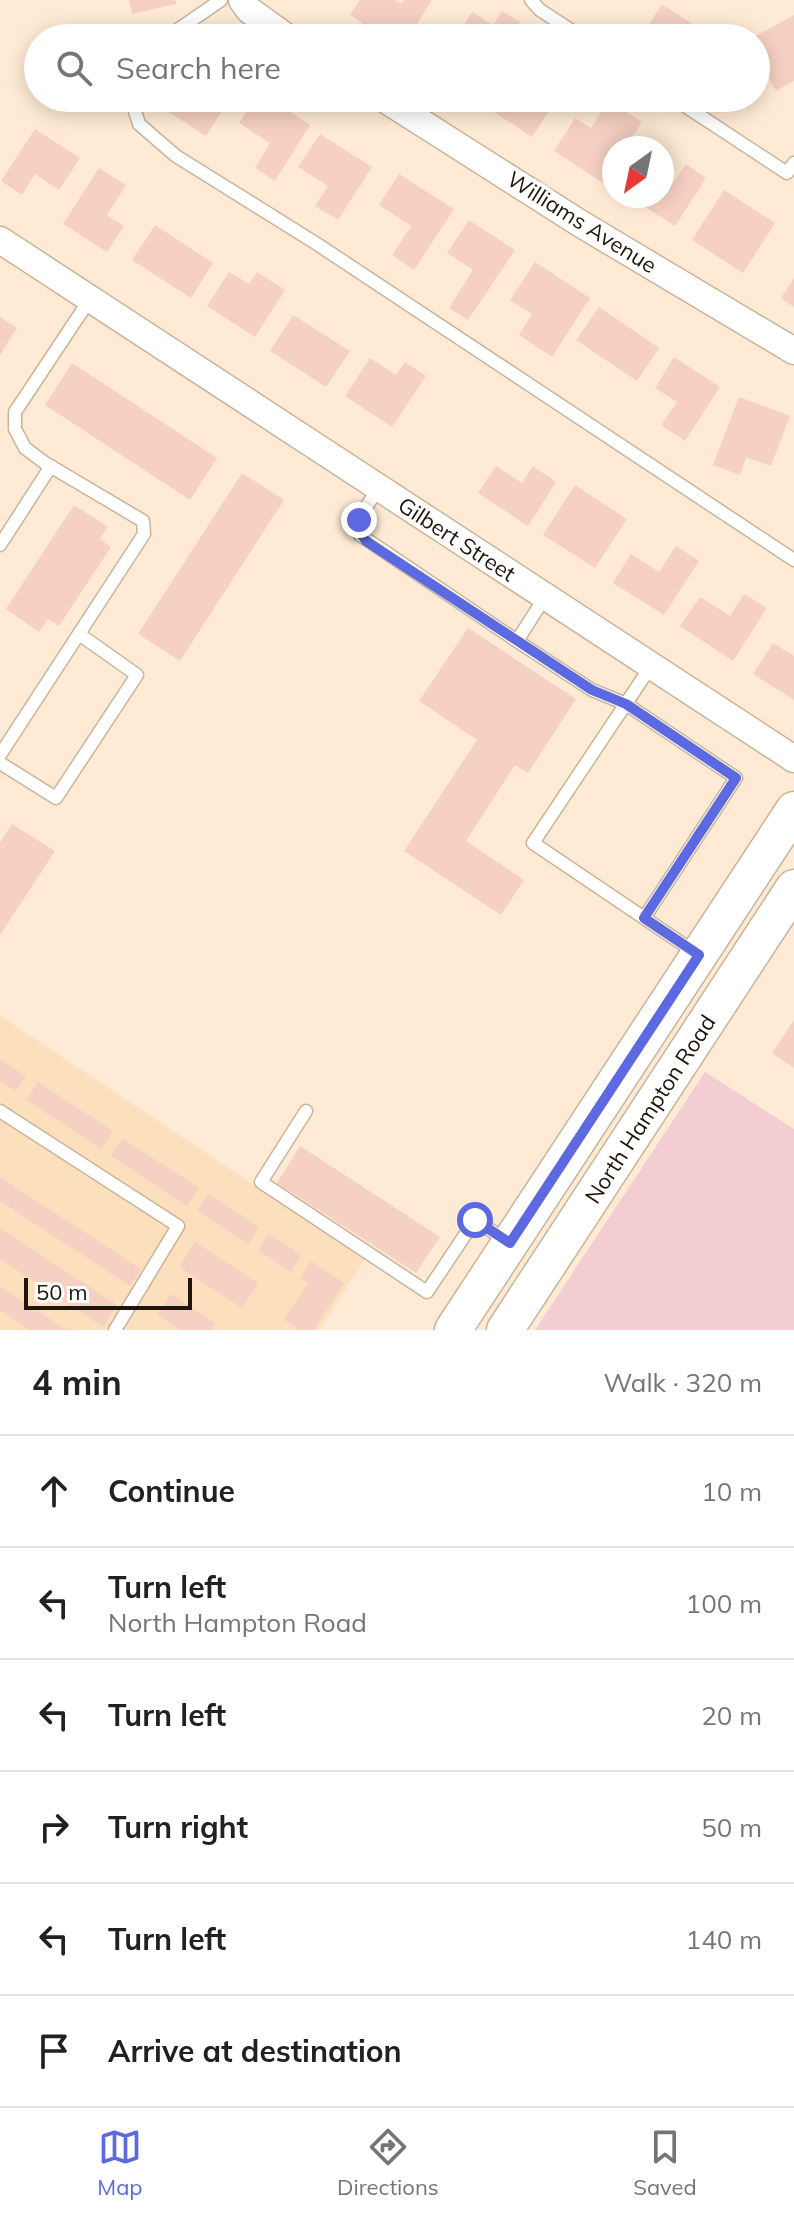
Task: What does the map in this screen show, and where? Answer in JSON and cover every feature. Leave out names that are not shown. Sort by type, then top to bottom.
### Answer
[{"type":"main road","name":"North Hampton Road","points":[[453,1330],[794,810]]},
{"type":"main road","name":"North Hampton Road","points":[[505,1330],[794,888]]},
{"type":"street","points":[[242,0],[249,10],[268,24]]},
{"type":"street","name":"Williams Avenue","points":[[405,112],[581,224],[788,348]]},
{"type":"street","name":"Gilbert Street","points":[[0,240],[794,759]]},
{"type":"lane","points":[[186,24],[221,0]]},
{"type":"lane","points":[[531,0],[562,24]]},
{"type":"lane","points":[[135,112],[139,124],[176,156],[329,252],[794,560]]},
{"type":"lane","points":[[694,112],[787,173],[794,163]]},
{"type":"lane","points":[[0,755],[144,534],[143,521],[25,448],[18,438],[13,419],[90,299]]},
{"type":"lane","points":[[0,545],[51,466]]},
{"type":"lane","points":[[379,488],[357,528],[366,541],[592,690],[626,704],[736,778],[644,918]]},
{"type":"lane","points":[[517,641],[545,597]]},
{"type":"lane","points":[[0,763],[56,798],[137,675],[79,634]]},
{"type":"lane","points":[[651,666],[533,843],[699,955]]},
{"type":"lane","points":[[0,1111],[178,1226],[115,1330]]},
{"type":"lane","points":[[306,1111],[261,1182],[427,1292],[475,1220],[510,1243]]},
{"type":"shaded area","points":[[0,1016],[365,1259],[319,1330],[0,1330]]},
{"type":"shaded area","points":[[705,1072],[794,1129],[794,1330],[535,1330]]},
{"type":"building","points":[[129,0],[175,0],[176,4],[132,14]]},
{"type":"building","points":[[360,0],[395,0],[402,4],[404,0],[432,0],[417,24],[364,24],[350,15]]},
{"type":"building","points":[[662,4],[693,24],[649,24]]},
{"type":"building","points":[[502,11],[520,22],[519,24],[494,24]]},
{"type":"building","points":[[472,12],[491,24],[464,24]]},
{"type":"building","points":[[794,15],[794,81],[776,91],[770,80],[770,28]]},
{"type":"building","points":[[169,112],[221,112],[206,136]]},
{"type":"building","points":[[246,112],[290,112],[310,125],[275,181],[255,168],[270,143],[239,123]]},
{"type":"building","points":[[494,112],[549,112],[532,137]]},
{"type":"building","points":[[601,112],[627,112],[642,122],[633,136],[602,136],[602,182],[554,151],[575,118],[591,128]]},
{"type":"building","points":[[35,129],[80,158],[59,190],[35,174],[22,195],[1,181]]},
{"type":"building","points":[[320,134],[372,167],[338,220],[315,206],[328,186],[298,167]]},
{"type":"building","points":[[686,164],[706,178],[675,226],[647,208],[674,208],[674,182]]},
{"type":"building","points":[[99,168],[126,185],[107,215],[124,226],[107,252],[63,224]]},
{"type":"building","points":[[399,174],[454,209],[414,270],[392,255],[411,226],[379,205]]},
{"type":"building","points":[[724,190],[775,223],[743,273],[692,240]]},
{"type":"building","points":[[469,220],[515,250],[468,320],[449,308],[473,270],[447,253]]},
{"type":"building","points":[[155,225],[213,263],[191,298],[132,260]]},
{"type":"building","points":[[535,262],[590,298],[552,357],[519,335],[532,314],[510,300]]},
{"type":"building","points":[[229,272],[249,284],[257,272],[285,290],[255,337],[207,306]]},
{"type":"building","points":[[794,278],[794,307],[781,298]]},
{"type":"building","points":[[599,307],[659,348],[637,381],[576,340]]},
{"type":"building","points":[[293,315],[350,351],[326,387],[270,351]]},
{"type":"building","points":[[0,317],[17,328],[0,355]]},
{"type":"building","points":[[674,357],[720,387],[685,441],[661,425],[677,402],[655,388]]},
{"type":"building","points":[[370,358],[396,375],[405,362],[426,376],[392,427],[345,396]]},
{"type":"building","points":[[72,363],[217,458],[190,500],[45,405]]},
{"type":"building","points":[[739,397],[790,416],[771,466],[746,457],[740,475],[713,465]]},
{"type":"building","points":[[496,466],[522,483],[533,466],[556,482],[528,526],[478,493]]},
{"type":"building","points":[[242,473],[284,500],[180,661],[138,634]]},
{"type":"building","points":[[575,485],[627,519],[595,568],[543,535]]},
{"type":"building","points":[[74,505],[108,527],[100,539],[111,547],[59,626],[48,619],[39,632],[6,609]]},
{"type":"building","points":[[676,546],[699,561],[664,615],[613,583],[631,554],[659,572]]},
{"type":"building","points":[[744,594],[767,608],[733,661],[680,626],[700,597],[730,616]]},
{"type":"building","points":[[468,628],[576,699],[528,773],[515,765],[466,841],[524,880],[501,915],[404,851],[477,740],[419,701]]},
{"type":"building","points":[[773,643],[794,656],[794,700],[753,674]]},
{"type":"building","points":[[12,824],[55,851],[0,935],[0,843]]},
{"type":"building","points":[[794,1020],[794,1068],[772,1053]]},
{"type":"building","points":[[0,1059],[26,1076],[16,1091],[0,1081]]},
{"type":"building","points":[[38,1082],[113,1131],[102,1149],[26,1100]]},
{"type":"building","points":[[122,1138],[199,1188],[187,1206],[111,1156]]},
{"type":"building","points":[[300,1146],[440,1237],[416,1273],[277,1183]]},
{"type":"building","points":[[0,1177],[141,1269],[130,1286],[0,1201]]},
{"type":"building","points":[[208,1194],[259,1227],[248,1244],[197,1211]]},
{"type":"building","points":[[0,1228],[117,1305],[103,1327],[0,1259]]},
{"type":"building","points":[[268,1234],[302,1255],[291,1272],[258,1250]]},
{"type":"building","points":[[195,1242],[258,1283],[242,1308],[179,1267]]},
{"type":"building","points":[[311,1261],[344,1283],[314,1330],[300,1330],[284,1320],[308,1283],[300,1278]]},
{"type":"building","points":[[0,1286],[67,1330],[30,1330],[0,1310]]},
{"type":"building","points":[[171,1294],[215,1323],[210,1330],[181,1330],[157,1315]]},
{"type":"route","points":[[359,520],[357,528],[366,541],[592,690],[626,704],[736,778],[644,918],[699,955],[510,1243],[475,1220]]}]
